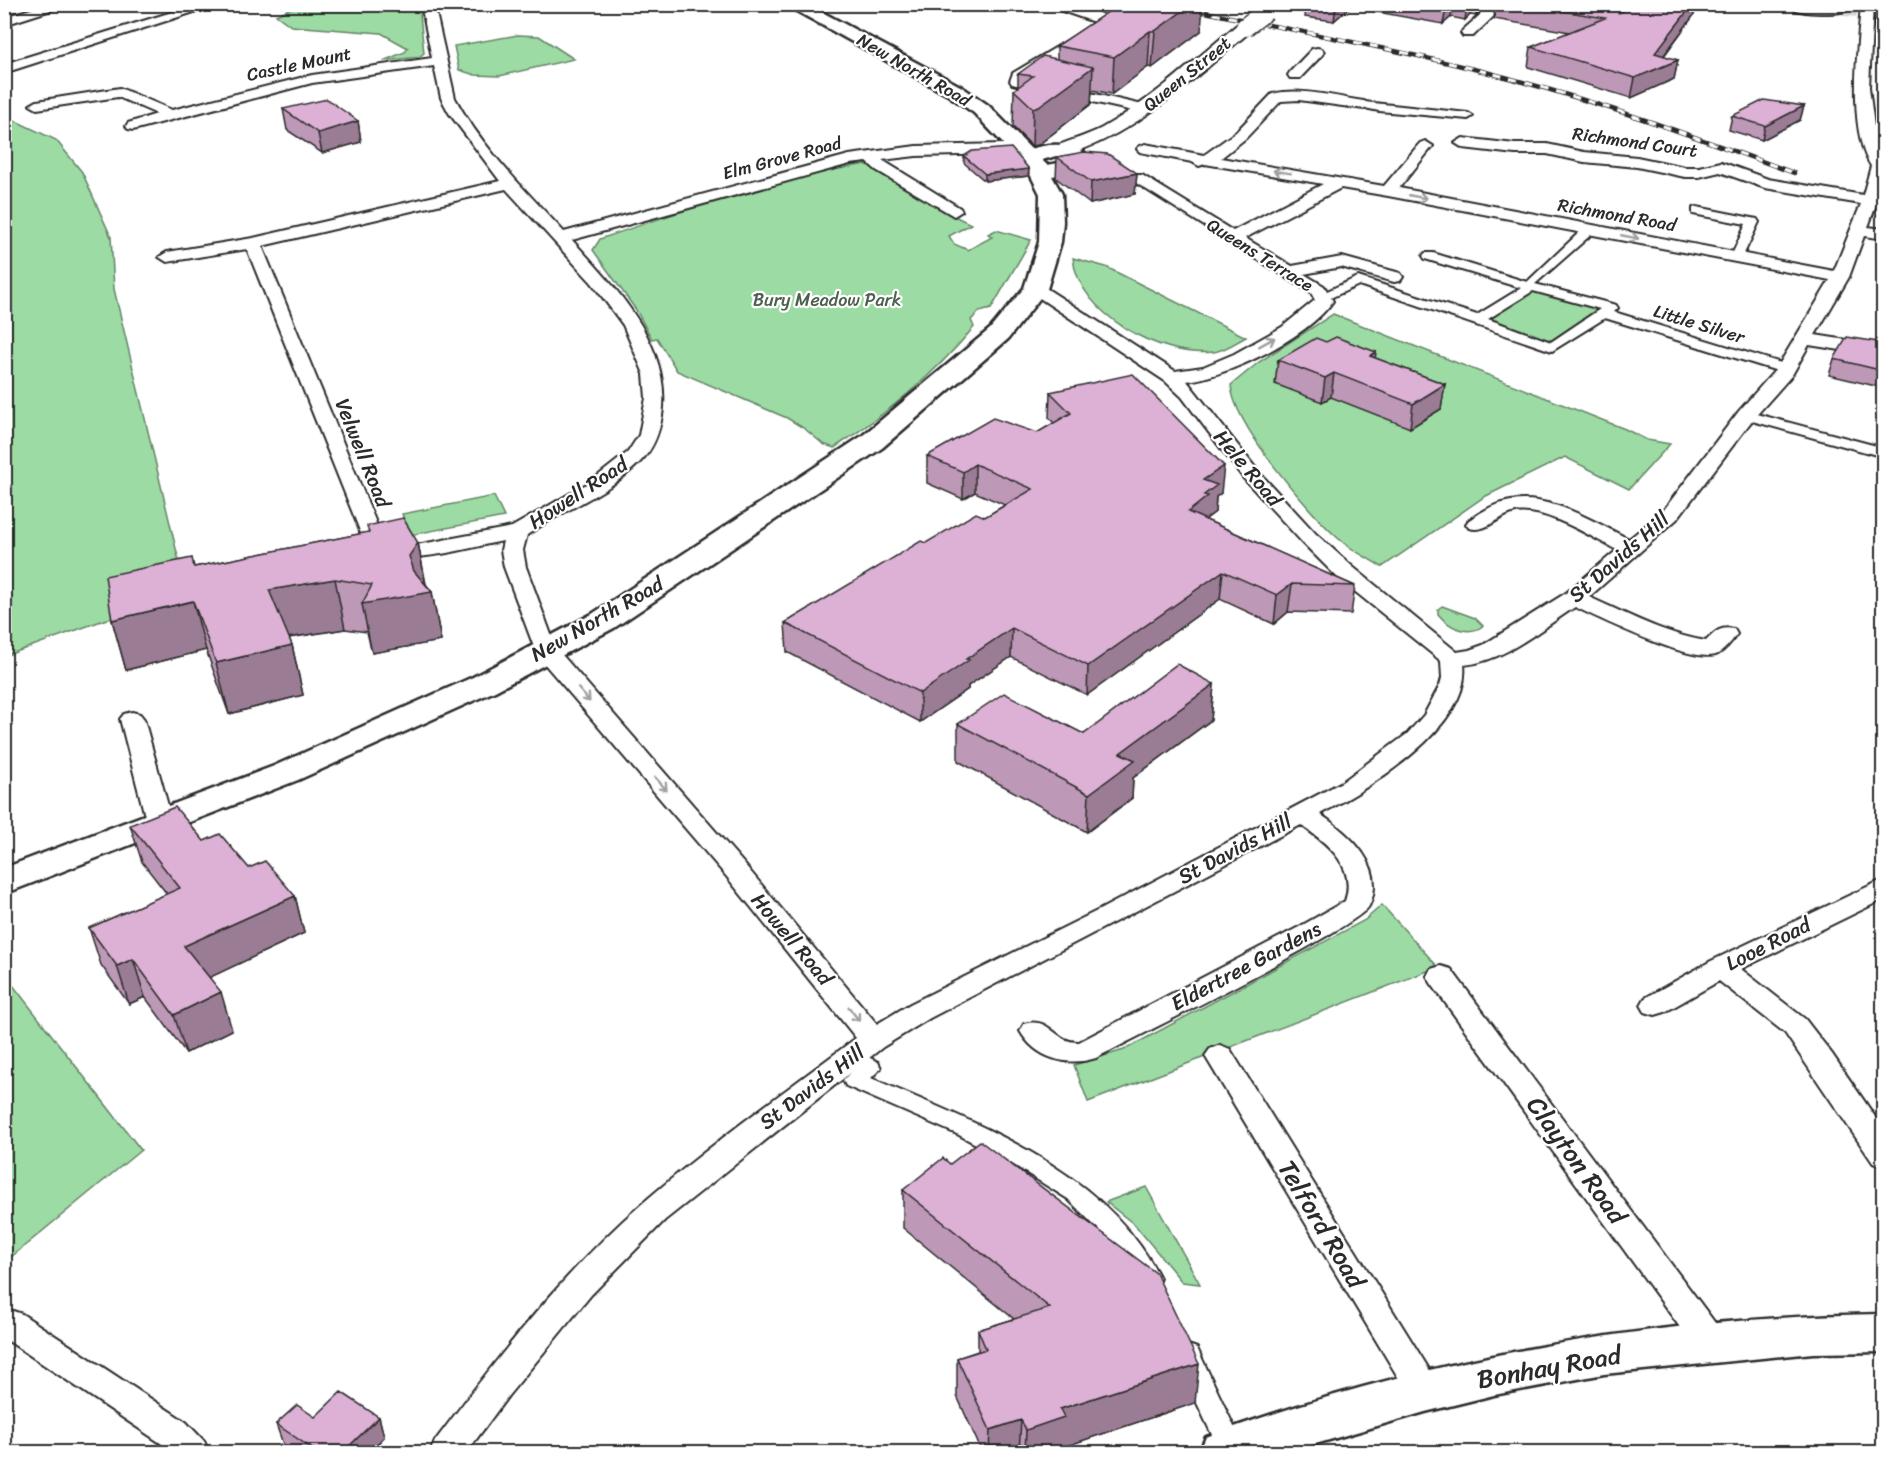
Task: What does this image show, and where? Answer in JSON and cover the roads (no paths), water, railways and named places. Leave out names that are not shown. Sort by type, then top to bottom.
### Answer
[{"type":"main road","name":"New North Road","points":[[4,882],[159,820],[286,773],[484,684],[603,621],[872,442],[990,345],[1035,289],[1050,242],[1053,222],[1051,194],[1056,183],[1060,154],[999,126],[981,109],[944,84],[794,4]]},
{"type":"main road","name":"Bonhay Road","points":[[1229,1452],[1325,1420],[1425,1392],[1494,1375],[1604,1355],[1812,1334],[1884,1333]]},
{"type":"street","points":[[4,21],[64,4]]},
{"type":"street","points":[[4,69],[213,4]]},
{"type":"street","name":"Howell Road","points":[[427,4],[448,98],[510,183],[561,238],[632,324],[653,374],[655,398],[650,435],[635,456],[597,486],[518,532],[512,550],[515,567],[545,650],[736,871],[852,1011],[863,1048]]},
{"type":"street","points":[[1048,4],[1097,17],[1105,23],[1096,31],[1018,76],[1017,81],[1142,109]]},
{"type":"street","points":[[1468,33],[1487,16],[1487,10],[1481,4]]},
{"type":"street","points":[[1881,4],[1884,46]]},
{"type":"street","name":"Queen Street","points":[[1060,154],[1142,109],[1270,8]]},
{"type":"street","points":[[1798,8],[1843,9]]},
{"type":"street","points":[[1865,9],[1862,87],[1870,152],[1877,164]]},
{"type":"street","points":[[1206,160],[1216,155],[1252,124],[1277,97],[1279,88],[1317,52]]},
{"type":"street","points":[[1865,55],[1884,58]]},
{"type":"street","name":"Castle Mount","points":[[133,126],[312,79],[438,61]]},
{"type":"street","points":[[37,105],[120,92],[171,115]]},
{"type":"street","points":[[1277,97],[1299,96],[1379,108],[1468,116]]},
{"type":"street","name":"St Davids Hill","points":[[447,1452],[496,1386],[579,1286],[654,1211],[782,1109],[863,1048],[920,1011],[1351,788],[1416,739],[1434,718],[1452,685],[1454,678],[1452,658],[1473,657],[1491,650],[1574,598],[1670,515],[1746,415],[1786,369],[1840,277],[1870,201],[1884,141]]},
{"type":"street","name":"Richmond Court","points":[[1463,143],[1515,149],[1547,149],[1584,157],[1637,162],[1684,172],[1699,172],[1721,167],[1765,183],[1870,201]]},
{"type":"street","points":[[1388,191],[1425,146]]},
{"type":"street","name":"Richmond Road","points":[[1145,149],[1340,182],[1840,277]]},
{"type":"street","name":"Elm Grove Road","points":[[561,238],[826,165],[870,157],[916,151],[1060,154]]},
{"type":"street","points":[[870,157],[881,167],[954,211]]},
{"type":"street","name":"Richmond Road","points":[[1142,171],[1206,160]]},
{"type":"street","name":"Queens Terrace","points":[[1142,171],[1232,238],[1318,290],[1324,301],[1288,330],[1215,369],[1172,377]]},
{"type":"street","points":[[1232,238],[1340,182]]},
{"type":"street","points":[[167,257],[253,243],[510,183]]},
{"type":"street","points":[[1697,211],[1753,222],[1737,257]]},
{"type":"street","points":[[1478,320],[1532,284],[1589,230]]},
{"type":"street","points":[[1860,231],[1884,234]]},
{"type":"street","name":"Velwell Road","points":[[253,243],[371,537],[377,544],[393,551],[411,552],[518,532]]},
{"type":"street","points":[[1429,256],[1532,284]]},
{"type":"street","points":[[1289,272],[1342,262],[1394,277]]},
{"type":"street","points":[[1323,296],[1358,281],[1552,347],[1603,314]]},
{"type":"street","name":"Little Silver","points":[[1532,284],[1611,308],[1603,314]]},
{"type":"street","name":"Hele Road","points":[[1035,289],[1172,377],[1189,393],[1251,475],[1309,538],[1360,586],[1452,658]]},
{"type":"street","name":"Little Silver","points":[[1603,314],[1786,369]]},
{"type":"street","points":[[1803,339],[1884,352]]},
{"type":"street","points":[[1746,415],[1840,439],[1884,453]]},
{"type":"street","points":[[1526,486],[1636,543]]},
{"type":"street","points":[[1476,524],[1508,507],[1527,504],[1636,543]]},
{"type":"street","points":[[1574,598],[1622,620],[1689,646],[1711,649],[1726,634]]},
{"type":"street","points":[[132,719],[159,820]]},
{"type":"street","name":"Eldertree Gardens","points":[[1034,1031],[1059,1052],[1074,1055],[1086,1052],[1309,934],[1356,906],[1362,887],[1356,863],[1322,827],[1302,814]]},
{"type":"street","name":"Looe Road","points":[[1655,1005],[1721,968],[1884,888]]},
{"type":"street","points":[[1721,968],[1795,1026],[1884,1155]]},
{"type":"street","name":"Clayton Road","points":[[1441,976],[1712,1345]]},
{"type":"street","points":[[863,1048],[870,1068],[854,1080],[967,1130],[1014,1154],[1076,1193],[1126,1242],[1160,1298]]},
{"type":"street","name":"Telford Road","points":[[1220,1056],[1425,1392]]},
{"type":"street","points":[[10,1324],[174,1433],[192,1452]]},
{"type":"street","points":[[1179,1337],[1229,1452]]},
{"type":"tunnel","points":[[1843,9],[1859,10]]},
{"type":"railway","points":[[1166,4],[1482,71],[1639,118],[1794,173]]},
{"type":"park label","name":"Bury Meadow Park","points":[[827,300]]}]
